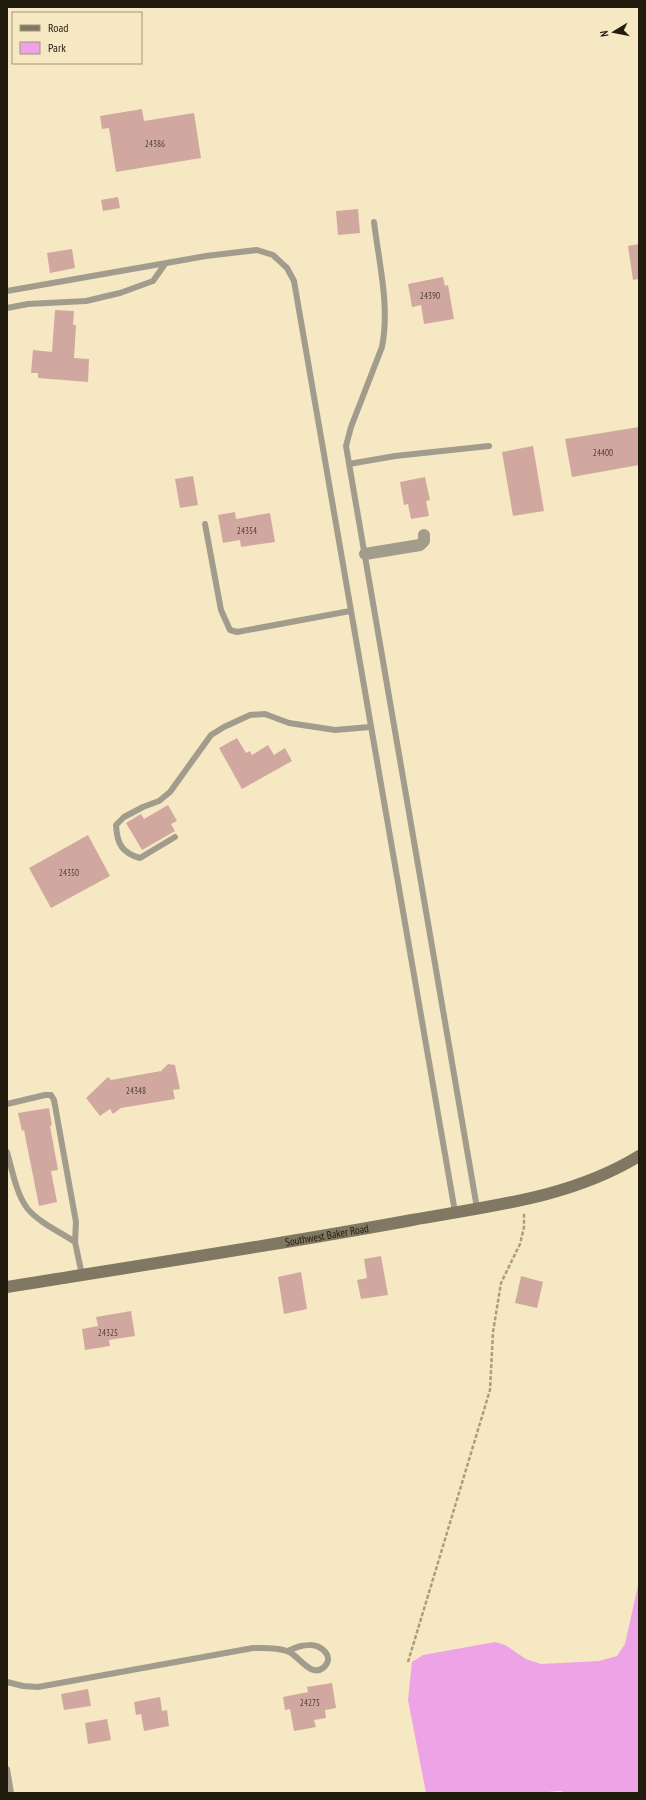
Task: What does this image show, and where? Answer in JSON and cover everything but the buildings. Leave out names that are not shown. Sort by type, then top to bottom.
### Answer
[{"type":"main road","name":"Southwest Baker Road","points":[[7,1287],[360,1229],[522,1200],[552,1193],[595,1179],[639,1156]]},
{"type":"street","points":[[365,554],[420,545],[424,541],[424,535]]},
{"type":"lane","points":[[374,222],[386,314],[385,334],[382,347],[351,427],[346,446],[477,1208]]},
{"type":"lane","points":[[7,291],[257,250],[273,255],[287,268],[294,281],[455,1212]]},
{"type":"lane","points":[[7,308],[28,304],[86,301],[120,293],[153,281],[165,264]]},
{"type":"lane","points":[[349,464],[395,456],[489,446]]},
{"type":"lane","points":[[205,524],[220,610],[230,630],[238,632],[350,611]]},
{"type":"lane","points":[[175,837],[140,858],[130,855],[122,848],[116,836],[116,825],[124,817],[159,801],[170,792],[211,735],[224,726],[250,715],[266,714],[289,723],[335,730],[370,726]]},
{"type":"lane","points":[[7,1104],[45,1095],[51,1095],[54,1100],[76,1222],[75,1242],[82,1275]]},
{"type":"lane","points":[[7,1152],[19,1191],[27,1207],[39,1218],[75,1242]]},
{"type":"lane","points":[[7,1682],[23,1686],[38,1686],[253,1648],[288,1651],[309,1645],[318,1646],[325,1650],[328,1656],[327,1662],[322,1668],[314,1670],[308,1668],[288,1651]]},
{"type":"lane","points":[[7,1769],[11,1793]]},
{"type":"path","points":[[408,1662],[490,1390],[493,1332],[500,1290],[506,1269],[520,1244],[524,1223],[522,1200]]},
{"type":"green space","points":[[639,1581],[639,1793],[568,1793],[560,1791],[535,1793],[426,1793],[408,1700],[412,1662],[423,1655],[495,1642],[505,1645],[526,1659],[541,1664],[599,1661],[617,1656],[625,1644]]}]
